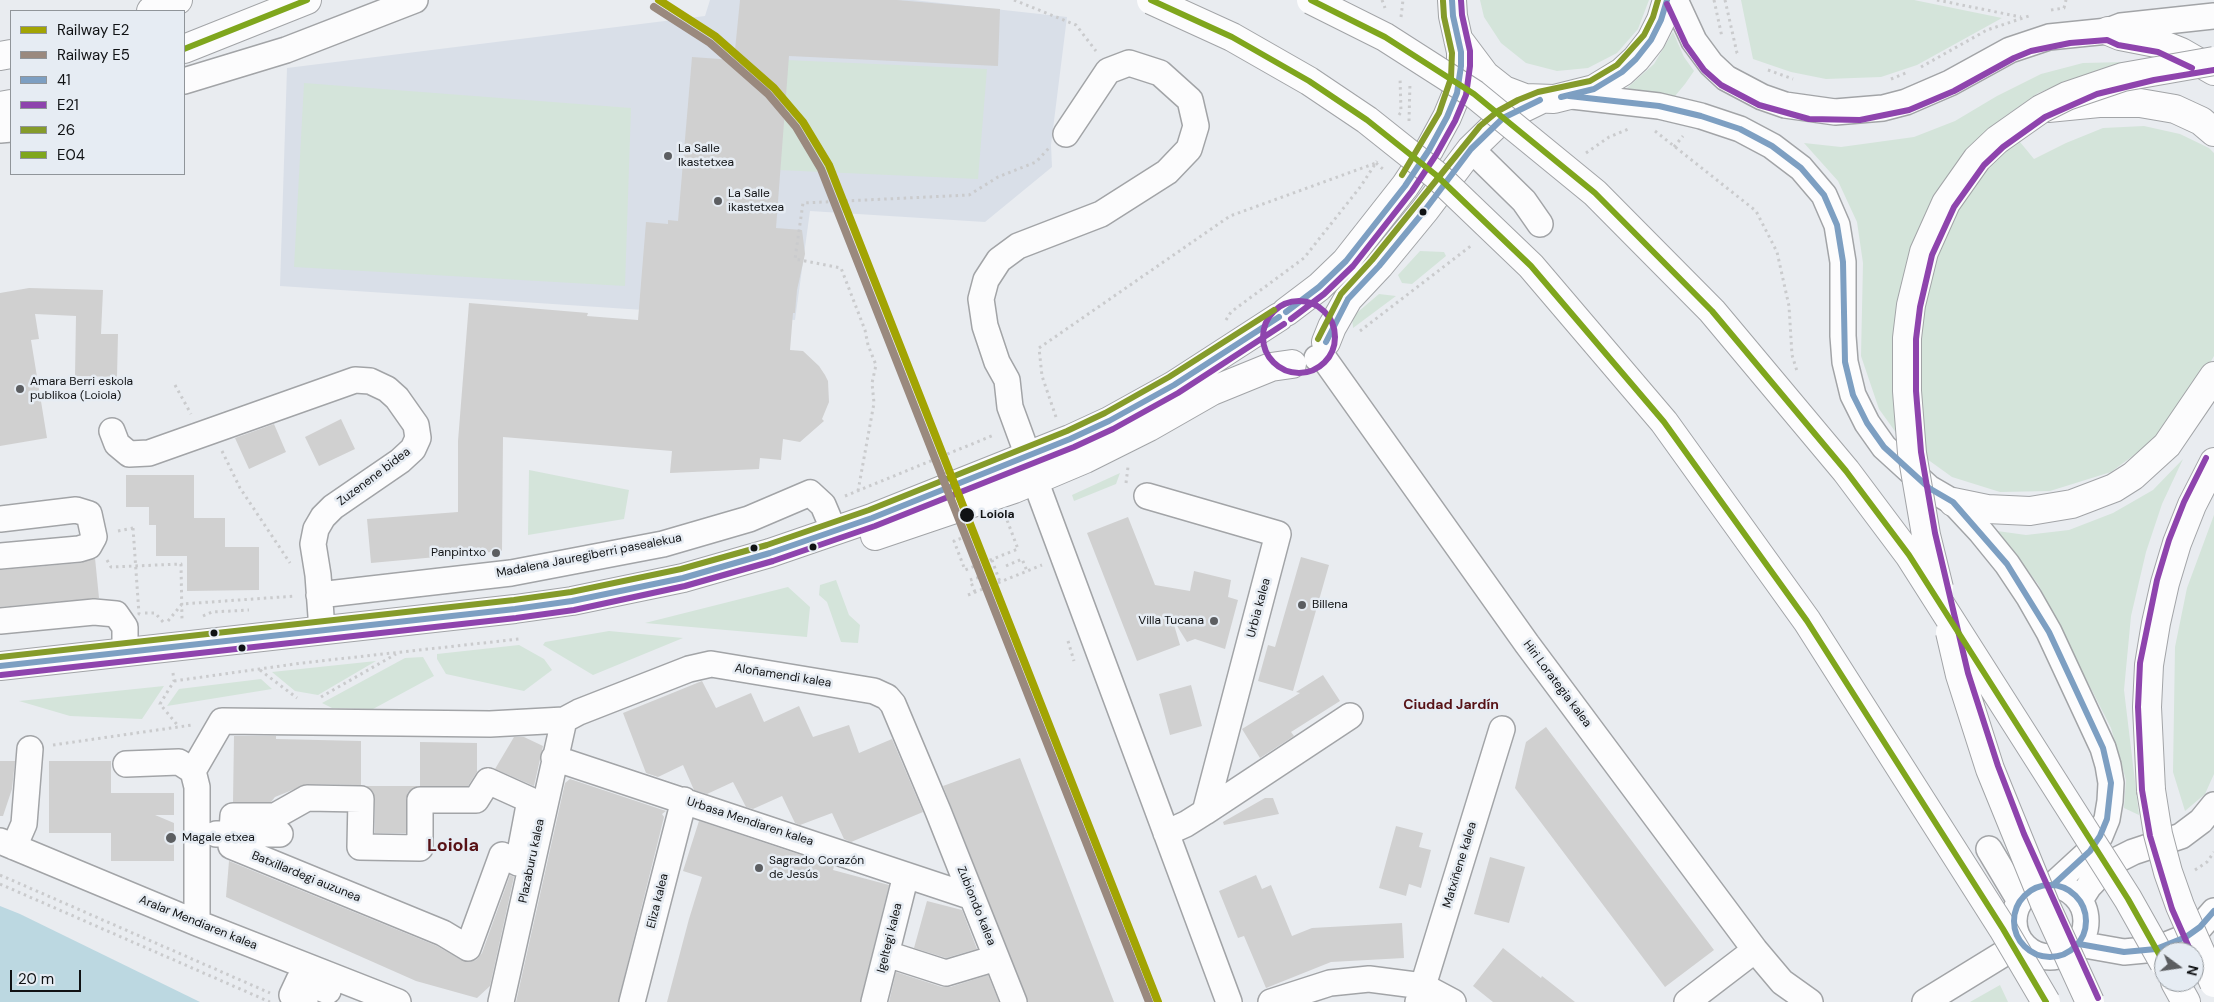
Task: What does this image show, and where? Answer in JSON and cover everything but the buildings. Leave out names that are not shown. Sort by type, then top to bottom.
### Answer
[{"type":"main road","points":[[153,10],[178,0]]},
{"type":"main road","points":[[185,49],[307,0]]},
{"type":"main road","points":[[1151,0],[1232,37],[1309,81],[1367,120],[1436,175],[1531,266],[1664,422],[1807,621],[2003,928],[2046,1002]]},
{"type":"main road","points":[[1311,0],[1385,37],[1474,94],[1594,193],[1712,311],[1846,471],[1909,555],[2128,899],[2154,945]]},
{"type":"main road","points":[[1451,14],[1485,75],[1504,90],[1524,98],[1540,100],[1582,93],[1601,85],[1622,72],[1636,59],[1654,34],[1661,20],[1667,0]]},
{"type":"main road","points":[[0,681],[573,616],[686,593],[774,569],[998,495],[1031,468],[1174,385],[1283,314],[1319,287],[1346,261],[1404,186],[1429,150],[1447,117],[1457,93],[1461,66],[1451,14]]},
{"type":"main road","points":[[2108,31],[2181,52],[2214,71]]},
{"type":"main road","points":[[2090,1002],[2016,837],[1990,769],[1960,675],[1926,535],[1912,453],[1906,391],[1907,338],[1911,304],[1924,252],[1934,227],[1960,180],[1977,159],[2004,134],[2041,109],[2067,96],[2123,77],[2214,61]]},
{"type":"main road","points":[[0,666],[131,631],[322,630],[572,601],[683,578],[770,553],[872,518],[1031,468],[1149,427],[1212,390],[1270,367],[1312,355],[1332,327],[1348,299],[1425,210],[1471,149],[1503,118],[1540,100]]},
{"type":"main road","points":[[2041,109],[2099,103],[2140,103],[2175,109],[2201,121],[2214,132]]},
{"type":"main road","points":[[1302,309],[1318,317],[1324,324],[1326,333],[1312,355],[1278,356],[1271,340],[1272,332],[1283,314],[1302,309]]},
{"type":"main road","points":[[1953,502],[1986,509],[2030,511],[2072,504],[2114,488],[2133,476],[2167,445],[2214,376]]},
{"type":"main road","points":[[2214,462],[2192,504],[2177,543],[2165,583],[2149,665],[2147,707],[2147,749],[2158,834],[2168,872],[2180,906],[2214,983]]},
{"type":"street","points":[[185,81],[286,50],[415,0]]},
{"type":"street","points":[[1676,0],[1694,41],[1711,64],[1726,78],[1762,97],[1785,105],[1835,112],[1883,108],[1906,102],[1950,83],[1991,59],[2029,43],[2069,34],[2108,31],[2121,26],[2214,16]]},
{"type":"street","points":[[1066,134],[1108,71],[1130,63],[1160,72],[1190,100],[1196,126],[1189,149],[1167,172],[1101,214],[1018,246],[1000,260],[986,280],[981,299],[985,326],[998,362],[1007,380],[1010,407],[1019,427],[1031,468],[1229,1002]]},
{"type":"street","points":[[1569,96],[1660,106],[1714,119],[1740,129],[1772,146],[1801,168],[1824,195],[1837,225],[1843,262],[1843,336],[1845,362],[1853,396],[1867,423],[1884,447],[1929,488],[1953,502],[1996,551],[2029,597],[2057,650],[2103,748],[2108,765],[2110,801],[2107,819],[2100,836],[2090,851],[2053,885]]},
{"type":"street","points":[[1471,149],[1524,201],[1540,224]]},
{"type":"street","name":"Hiri Lorategia kalea","points":[[1312,355],[1323,357],[1528,644],[1755,950],[1782,982],[1810,1002]]},
{"type":"street","name":"Zuzenene bidea","points":[[112,431],[117,444],[129,454],[149,453],[355,380],[370,381],[387,390],[397,398],[416,425],[418,438],[413,449],[400,461],[334,507],[323,517],[316,529],[313,544],[319,585]]},
{"type":"street","name":"Madalena Jauregiberri pasealekua","points":[[319,585],[511,573],[663,544],[750,519],[810,493],[823,505]]},
{"type":"street","name":"Urbia kalea","points":[[1147,496],[1278,534],[1205,812]]},
{"type":"street","points":[[823,505],[834,531]]},
{"type":"street","points":[[0,519],[76,510],[91,526],[89,546],[79,549],[0,556]]},
{"type":"street","points":[[319,585],[322,630]]},
{"type":"street","points":[[0,620],[94,612],[116,614],[131,631]]},
{"type":"street","name":"Aloñamendi kalea","points":[[564,720],[579,712],[689,669],[711,664],[874,691],[887,697],[892,704],[938,811]]},
{"type":"street","points":[[197,922],[197,787],[193,771],[222,721],[300,711],[490,724],[564,720]]},
{"type":"street","points":[[1166,833],[1186,824],[1205,812],[1350,716]]},
{"type":"street","name":"Plazaburu kalea","points":[[501,1002],[564,720]]},
{"type":"street","name":"Matxiñene kalea","points":[[1420,994],[1502,729]]},
{"type":"street","points":[[7,844],[24,824],[30,749]]},
{"type":"street","name":"Urbasa Mendiaren kalea","points":[[554,758],[972,897]]},
{"type":"street","points":[[126,764],[178,762],[193,771]]},
{"type":"street","name":"Batxillardegi auzunea","points":[[488,781],[530,800],[518,863],[502,855],[468,948],[443,933],[231,846],[232,833],[233,816],[275,816],[307,798],[361,799],[360,848],[420,848],[420,800],[476,800],[488,781]]},
{"type":"street","name":"Eliza kalea","points":[[632,1002],[684,800]]},
{"type":"street","points":[[2080,900],[2089,886],[2111,863],[2133,852],[2181,836],[2202,821],[2214,805]]},
{"type":"street","name":"Zubiondo kalea","points":[[938,811],[1014,1002]]},
{"type":"street","points":[[196,834],[280,834]]},
{"type":"street","name":"Aralar Mendiaren kalea","points":[[7,844],[398,1002]]},
{"type":"street","points":[[1989,849],[2020,902]]},
{"type":"street","name":"Igeltegi kalea","points":[[874,1002],[906,874]]},
{"type":"street","points":[[2053,885],[2072,892],[2080,900],[2085,910],[2087,922],[2084,934],[2079,944],[2066,954],[2050,958],[2039,956],[2029,951],[2021,943],[2016,934],[2014,923],[2015,911],[2027,893],[2037,888],[2053,885]]},
{"type":"street","points":[[2079,944],[2124,952],[2156,949],[2186,937],[2200,927],[2214,911]]},
{"type":"street","points":[[1925,1002],[2021,943]]},
{"type":"street","points":[[1687,1002],[1755,950]]},
{"type":"street","points":[[886,954],[946,973],[996,958]]},
{"type":"street","points":[[1271,1002],[1330,983],[1369,979],[1453,1002]]},
{"type":"street","points":[[305,1002],[292,995],[299,980],[358,1002]]},
{"type":"path","points":[[1014,0],[1076,25],[1092,44],[1108,71]]},
{"type":"path","points":[[1382,0],[1388,15]]},
{"type":"path","points":[[1402,20],[1400,11],[1403,0]]},
{"type":"path","points":[[1725,0],[1737,53],[1744,58]]},
{"type":"path","points":[[1936,0],[2021,17]]},
{"type":"path","points":[[2044,12],[2064,8],[2066,0]]},
{"type":"path","points":[[1919,68],[1987,30],[2021,17],[2036,14]]},
{"type":"path","points":[[1767,70],[1801,81]]},
{"type":"path","points":[[1887,80],[1911,71]]},
{"type":"path","points":[[1407,128],[1410,120],[1410,74]]},
{"type":"path","points":[[1397,120],[1401,112],[1400,76]]},
{"type":"path","points":[[872,518],[858,490],[874,403],[872,384],[876,365],[868,345],[866,330],[842,268],[795,259],[803,203],[968,195],[998,177],[1036,162],[1051,145],[1066,134]]},
{"type":"path","points":[[1220,328],[1231,312],[1308,253],[1381,157]]},
{"type":"path","points":[[1059,422],[1042,376],[1039,348],[1230,216],[1376,163]]},
{"type":"path","points":[[175,384],[207,432],[240,488],[293,567],[319,585]]},
{"type":"path","points":[[823,505],[1019,427],[1063,413]]},
{"type":"path","points":[[967,536],[954,541],[965,570],[1018,549],[1007,520],[999,522]]},
{"type":"path","points":[[91,526],[111,567],[181,564],[182,604],[166,624],[131,631]]},
{"type":"path","points":[[131,631],[139,614],[133,528]]},
{"type":"path","points":[[1006,566],[1022,559],[1027,571]]},
{"type":"path","points":[[992,560],[1000,582]]},
{"type":"path","points":[[968,595],[1049,562]]},
{"type":"path","points":[[975,592],[970,580],[983,576]]},
{"type":"path","points":[[182,604],[319,585]]},
{"type":"path","points":[[197,619],[212,612],[249,610],[257,613]]},
{"type":"path","points":[[131,631],[155,613],[166,624]]},
{"type":"path","points":[[30,749],[179,727],[160,704],[174,681],[259,669],[519,640]]},
{"type":"path","points":[[259,669],[300,711],[317,699],[398,653]]},
{"type":"path","points":[[0,875],[271,993]]},
{"type":"path","points":[[0,884],[270,1002]]},
{"type":"shaded area","name":"La Salle Ikastetxea","points":[[710,0],[913,0],[1067,17],[1051,145],[1052,167],[985,222],[810,211],[795,320],[280,286],[287,68],[705,16]]},
{"type":"shaded area","points":[[1480,0],[1649,0],[1638,29],[1617,53],[1588,68],[1557,71],[1526,63],[1501,43],[1484,17]]},
{"type":"shaded area","points":[[1741,0],[1914,0],[2002,18],[1917,65],[1881,77],[1826,79],[1791,72],[1753,59]]},
{"type":"shaded area","points":[[1673,32],[1684,57],[1694,71],[1685,84],[1675,96],[1627,88],[1654,64]]},
{"type":"shaded area","points":[[786,60],[987,69],[978,179],[778,170]]},
{"type":"shaded area","points":[[2126,62],[2081,76],[2038,93],[2001,119],[2034,159],[2103,128],[2144,126],[2180,134],[2209,148],[2214,153],[2214,356],[2178,418],[2153,441],[2111,472],[2050,491],[2000,492],[1952,477],[1902,441],[1879,409],[1861,356],[1863,263],[1857,222],[1838,181],[1804,143],[1841,147],[1914,137],[1955,121],[1997,96],[2041,74],[2083,63]]},
{"type":"shaded area","points":[[304,83],[631,108],[625,286],[294,267]]},
{"type":"shaded area","points":[[1420,251],[1444,252],[1446,256],[1412,284],[1402,283],[1398,275]]},
{"type":"shaded area","points":[[1379,294],[1396,296],[1353,328],[1352,317]]},
{"type":"shaded area","points":[[2183,459],[2162,504],[2146,552],[2131,616],[2124,690],[2139,815],[2124,808],[2126,780],[2111,728],[2038,584],[2012,551],[1990,530],[2026,535],[2069,530],[2113,513],[2153,490]]},
{"type":"shaded area","points":[[529,470],[629,490],[624,519],[528,535]]},
{"type":"shaded area","points":[[1120,473],[1116,484],[1074,501],[1072,495]]},
{"type":"shaded area","points":[[2214,515],[2214,774],[2205,794],[2185,811],[2173,772],[2175,647],[2187,588]]},
{"type":"shaded area","points":[[836,580],[849,615],[860,625],[858,643],[841,642],[827,602],[819,595],[820,585]]},
{"type":"shaded area","points":[[788,587],[810,607],[807,637],[645,623]]},
{"type":"shaded area","points":[[609,631],[683,638],[593,675],[543,645],[545,642]]},
{"type":"shaded area","points":[[519,645],[544,659],[552,670],[524,691],[446,674],[437,659],[437,654]]},
{"type":"shaded area","points":[[423,657],[434,676],[373,709],[332,708],[322,703],[405,658]]},
{"type":"shaded area","points":[[376,661],[318,695],[295,691],[272,672]]},
{"type":"shaded area","points":[[261,679],[272,689],[167,706],[179,689]]},
{"type":"shaded area","points":[[164,686],[142,719],[70,716],[19,701]]},
{"type":"shaded area","points":[[2000,985],[2008,1002],[1970,1002]]},
{"type":"water","points":[[0,906],[20,914],[200,1002],[0,1002]]},
{"type":"rail line","name":"E2","points":[[659,0],[715,36],[774,88],[803,122],[829,165],[1158,1002]]},
{"type":"rail line","name":"E5","points":[[654,7],[710,43],[768,94],[796,127],[821,169],[1149,1002]]},
{"type":"transit line","name":"E04","points":[[185,49],[307,0]]},
{"type":"transit line","name":"E04","points":[[1151,0],[1232,37],[1309,81],[1367,120],[1436,175],[1531,266],[1664,422],[1807,621],[2003,929],[2046,1002]]},
{"type":"transit line","name":"E04","points":[[1311,0],[1385,37],[1474,94],[1595,193],[1712,311],[1846,471],[1909,555],[2128,899],[2154,945]]},
{"type":"transit line","name":"41","points":[[1286,312],[1319,287],[1346,261],[1405,186],[1429,150],[1447,117],[1457,93],[1461,66],[1461,52],[1453,16],[1452,0]]},
{"type":"transit line","name":"E21","points":[[1291,319],[1324,294],[1353,266],[1412,191],[1436,155],[1455,121],[1466,95],[1470,66],[1470,51],[1462,15],[1461,0]]},
{"type":"transit line","name":"26","points":[[1318,339],[1341,294],[1372,260],[1480,126],[1498,111],[1518,100],[1538,92],[1590,81],[1617,65],[1644,35],[1653,17],[1658,0]]},
{"type":"transit line","name":"41","points":[[1561,97],[1594,89],[1622,72],[1636,59],[1651,40],[1661,20],[1667,0]]},
{"type":"transit line","name":"26","points":[[1402,175],[1439,113],[1451,78],[1452,53],[1444,17],[1443,1]]},
{"type":"transit line","name":"E21","points":[[1667,4],[1686,45],[1704,70],[1721,85],[1759,105],[1809,119],[1860,120],[1909,110],[1954,91],[2014,58],[2031,51],[2070,43],[2107,40],[2118,45],[2158,52],[2192,68]]},
{"type":"transit line","name":"E21","points":[[2098,998],[2024,834],[1998,766],[1968,673],[1935,533],[1921,452],[1916,391],[1916,339],[1920,307],[1932,255],[1954,207],[1984,165],[2003,147],[2045,117],[2097,94],[2154,80],[2214,70]]},
{"type":"transit line","name":"41","points":[[1569,96],[1659,106],[1701,116],[1740,129],[1772,146],[1801,168],[1824,195],[1837,225],[1843,262],[1845,362],[1853,395],[1867,423],[1884,447],[1929,488],[1953,502],[2007,564],[2049,632],[2103,748],[2111,783],[2107,819],[2100,836],[2090,851],[2053,885]]},
{"type":"transit line","name":"41","points":[[1326,342],[1348,299],[1379,266],[1425,210],[1471,149],[1503,118],[1540,100]]},
{"type":"transit line","name":"E21","points":[[1306,301],[1325,311],[1333,323],[1335,337],[1333,351],[1325,363],[1313,371],[1292,373],[1273,363],[1265,351],[1263,330],[1273,311],[1285,303],[1306,301]]},
{"type":"transit line","name":"26","points":[[0,657],[514,600],[571,592],[681,569],[767,545],[869,510],[1067,431],[1105,413],[1169,377],[1274,310]]},
{"type":"transit line","name":"41","points":[[0,666],[515,609],[572,601],[683,578],[770,553],[872,518],[1070,439],[1109,421],[1174,385],[1279,317]]},
{"type":"transit line","name":"E21","points":[[1,675],[516,618],[574,610],[685,586],[773,561],[875,526],[1074,447],[1113,429],[1178,393],[1284,324]]},
{"type":"transit line","name":"E21","points":[[2187,942],[2172,909],[2150,836],[2142,790],[2138,707],[2140,663],[2157,580],[2169,540],[2184,502],[2206,458]]},
{"type":"transit line","name":"41","points":[[2050,885],[2070,891],[2080,901],[2086,921],[2080,941],[2070,951],[2050,957],[2030,951],[2020,941],[2014,921],[2020,901],[2030,891],[2050,885]]},
{"type":"transit line","name":"41","points":[[2079,944],[2124,952],[2156,949],[2186,937],[2200,927],[2214,911]]},
{"type":"place","name":"La Salle Ikastetxea","points":[[668,156]]},
{"type":"place","name":"La Salle ikastetxea","points":[[718,201]]},
{"type":"place","name":"Amara Berri eskola publikoa (Loiola)","points":[[20,389]]},
{"type":"place","name":"Loiola","points":[[967,515]]},
{"type":"place","name":"Panpintxo","points":[[496,553]]},
{"type":"place","name":"Billena","points":[[1302,605]]},
{"type":"place","name":"Villa Tucana","points":[[1214,621]]},
{"type":"place","name":"Magale etxea","points":[[171,838]]},
{"type":"place","name":"Sagrado Corazón de Jesús","points":[[759,868]]},
{"type":"district","name":"Ciudad Jardín","points":[[1451,705]]},
{"type":"district","name":"Loiola","points":[[453,846]]}]
